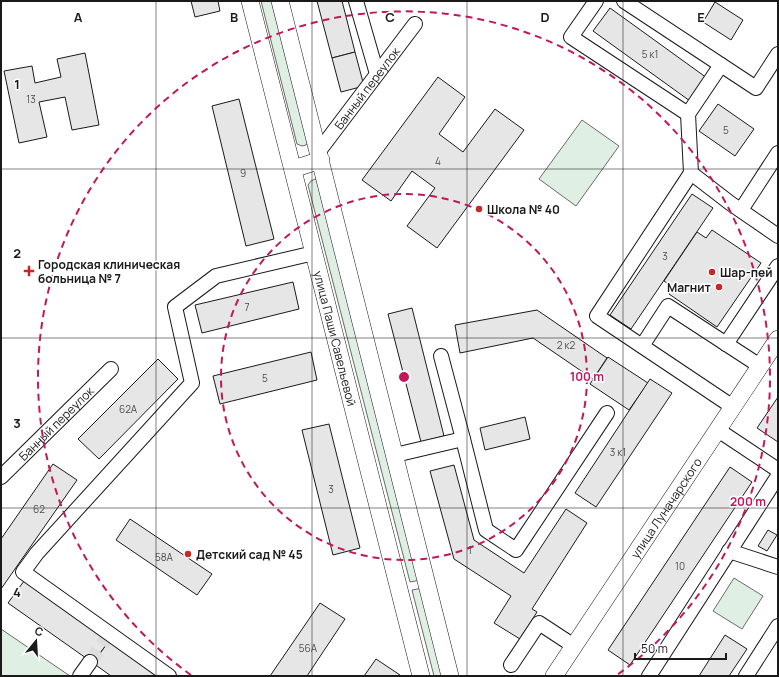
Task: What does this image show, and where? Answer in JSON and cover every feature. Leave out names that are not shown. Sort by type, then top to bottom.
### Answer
[{"type":"main road","name":"улица Паши Савельевой","points":[[250,1],[419,674]]},
{"type":"main road","points":[[280,1],[450,676]]},
{"type":"main road","points":[[293,169],[320,156]]},
{"type":"main road","name":"улица Луначарского","points":[[554,676],[778,339]]},
{"type":"street","points":[[356,1],[377,74]]},
{"type":"street","points":[[596,1],[571,37],[688,114]]},
{"type":"street","points":[[624,1],[756,88],[778,54]]},
{"type":"street","name":"Банный переулок","points":[[320,156],[377,74],[415,24]]},
{"type":"street","points":[[721,65],[688,114],[692,173],[597,316],[733,407]]},
{"type":"street","points":[[741,210],[778,153]]},
{"type":"street","points":[[692,173],[778,236]]},
{"type":"street","points":[[169,676],[108,636],[23,572],[37,554],[192,383],[175,307],[216,276],[314,253]]},
{"type":"street","points":[[726,344],[778,266]]},
{"type":"street","points":[[642,346],[668,306],[760,366]]},
{"type":"street","points":[[442,356],[486,530],[516,550],[607,413]]},
{"type":"street","name":"Банный переулок","points":[[1,478],[111,369]]},
{"type":"street","points":[[718,430],[778,470]]},
{"type":"street","points":[[395,455],[463,439]]},
{"type":"street","points":[[649,676],[778,476]]},
{"type":"street","points":[[729,551],[778,567]]},
{"type":"street","points":[[511,665],[539,622],[574,646]]},
{"type":"street","points":[[746,676],[778,626]]},
{"type":"street","points":[[80,676],[90,662]]},
{"type":"green space","points":[[261,1],[273,1],[309,141],[306,145],[302,146],[297,144]]},
{"type":"green space","points":[[582,120],[619,146],[576,206],[539,179]]},
{"type":"green space","points":[[315,179],[319,182],[421,580],[410,582],[308,185]]},
{"type":"green space","points":[[734,578],[763,596],[742,629],[713,611]]},
{"type":"green space","points":[[423,588],[446,676],[434,676],[412,590]]},
{"type":"green space","points":[[1,629],[70,676],[1,676]]},
{"type":"building","points":[[191,1],[218,1],[220,11],[195,17]]},
{"type":"building","points":[[317,1],[342,1],[355,52],[332,58]]},
{"type":"building","points":[[715,2],[743,20],[731,40],[703,22]]},
{"type":"building","points":[[610,8],[707,78],[690,101],[593,31]]},
{"type":"building","points":[[355,52],[364,86],[341,92],[332,58]]},
{"type":"building","points":[[85,53],[99,125],[72,130],[65,97],[39,102],[47,137],[19,143],[4,71],[32,66],[35,83],[61,77],[57,59]]},
{"type":"building","points":[[438,77],[465,97],[439,134],[463,152],[495,109],[524,130],[437,248],[407,226],[435,188],[412,171],[391,201],[362,180]]},
{"type":"building","points":[[239,99],[274,239],[246,246],[212,106]]},
{"type":"building","points":[[718,104],[754,129],[735,156],[699,131]]},
{"type":"building","points":[[692,194],[713,208],[631,329],[610,315]]},
{"type":"building","name":"Шар-пей","points":[[712,230],[761,263],[717,327],[669,294],[673,287],[664,281],[697,232],[706,238]]},
{"type":"building","points":[[293,282],[299,309],[202,333],[195,305]]},
{"type":"building","points":[[412,308],[444,436],[421,442],[388,314]]},
{"type":"building","points":[[537,310],[607,358],[593,379],[533,338],[460,353],[455,325]]},
{"type":"building","points":[[311,352],[317,380],[220,404],[213,376]]},
{"type":"building","points":[[608,357],[648,383],[629,410],[590,384]]},
{"type":"building","points":[[158,359],[178,379],[99,459],[78,439]]},
{"type":"building","points":[[650,379],[672,393],[596,507],[575,493]]},
{"type":"building","points":[[778,397],[778,442],[757,428]]},
{"type":"building","points":[[525,417],[530,439],[485,450],[480,428]]},
{"type":"building","points":[[329,424],[360,548],[333,555],[302,430]]},
{"type":"building","points":[[53,464],[77,480],[1,589],[1,539]]},
{"type":"building","points":[[454,465],[474,540],[524,573],[566,509],[587,523],[532,609],[537,612],[520,639],[494,623],[511,596],[454,559],[430,471]]},
{"type":"building","points":[[730,467],[752,482],[630,665],[608,650]]},
{"type":"building","points":[[130,519],[212,574],[197,595],[116,540]]},
{"type":"building","points":[[768,530],[777,535],[767,551],[758,546]]},
{"type":"building","points":[[24,581],[109,641],[93,663],[8,603]]},
{"type":"building","points":[[320,603],[345,619],[307,676],[270,676]]},
{"type":"building","points":[[725,635],[747,649],[729,676],[699,676]]},
{"type":"building","points":[[109,641],[159,676],[111,676],[93,663]]},
{"type":"building","points":[[376,659],[400,675],[364,676]]},
{"type":"tunnel","points":[[90,662],[106,639]]},
{"type":"place","name":"Школа № 40","points":[[479,209]]},
{"type":"place","name":"Городская клиническая больница № 7","points":[[29,271]]},
{"type":"place","name":"Шар-пей","points":[[712,272]]},
{"type":"place","name":"Магнит","points":[[719,287]]},
{"type":"place","name":"Детский сад № 45","points":[[188,554]]}]
